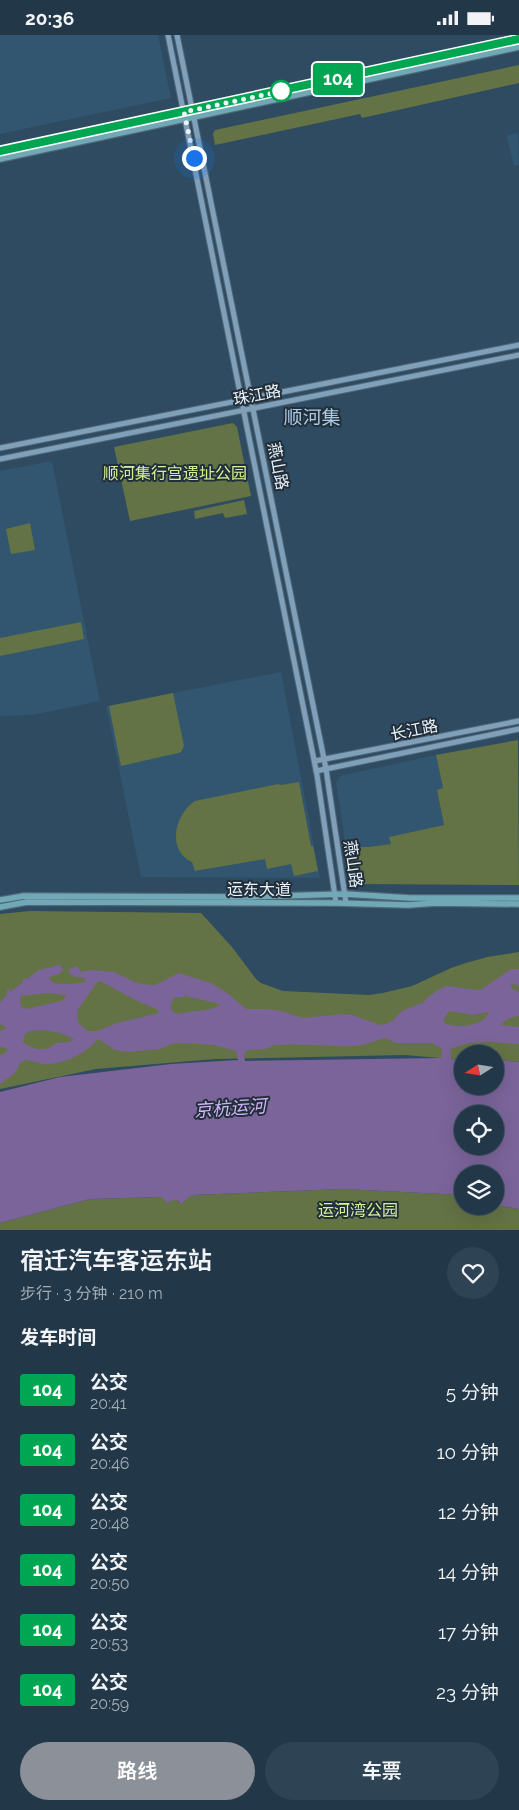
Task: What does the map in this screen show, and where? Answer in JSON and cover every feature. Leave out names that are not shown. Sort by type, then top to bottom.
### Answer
[{"type":"main road","points":[[0,151],[519,39]]},
{"type":"main road","points":[[0,159],[519,47]]},
{"type":"main road","name":"运东大道","points":[[0,901],[24,896],[335,896],[345,894],[410,898],[519,898]]},
{"type":"main road","name":"运东大道","points":[[0,901],[408,905],[519,903]]},
{"type":"street","name":"燕山路","points":[[168,35],[316,771],[336,903]]},
{"type":"street","name":"燕山路","points":[[177,35],[326,769],[346,903]]},
{"type":"street","name":"珠江路","points":[[0,447],[519,345]]},
{"type":"street","name":"珠江路","points":[[0,459],[519,355]]},
{"type":"street","name":"长江路","points":[[314,761],[519,721]]},
{"type":"street","name":"长江路","points":[[316,771],[519,729]]},
{"type":"shaded area","points":[[0,35],[158,35],[171,98],[0,134]]},
{"type":"shaded area","points":[[518,133],[519,165],[514,166],[507,138],[508,135]]},
{"type":"shaded area","points":[[52,461],[100,701],[33,715],[0,716],[0,471]]},
{"type":"shaded area","points":[[281,672],[320,878],[141,877],[106,706]]},
{"type":"shaded area","points":[[436,755],[443,789],[437,791],[444,825],[390,837],[391,844],[346,847],[336,783],[339,778],[343,775]]},
{"type":"green space","points":[[519,65],[519,83],[362,118],[360,114],[215,145],[213,134],[215,130]]},
{"type":"green space","name":"顺河集行宫遗址公园","points":[[233,423],[237,427],[251,496],[130,521],[114,447]]},
{"type":"green space","points":[[244,500],[247,514],[225,518],[223,513],[195,519],[194,511]]},
{"type":"green space","points":[[30,523],[35,550],[11,554],[6,529]]},
{"type":"green space","points":[[81,622],[84,639],[0,656],[0,638]]},
{"type":"green space","points":[[173,693],[184,746],[181,752],[121,766],[109,706]]},
{"type":"green space","points":[[518,740],[519,885],[355,884],[352,880],[346,847],[391,844],[389,837],[444,825],[437,790],[443,788],[436,755]]},
{"type":"green space","points":[[299,782],[311,846],[313,846],[318,871],[294,876],[291,864],[267,869],[265,859],[195,871],[192,862],[179,849],[176,841],[178,823],[182,814],[195,801],[278,784]]},
{"type":"green space","points":[[30,911],[201,913],[232,947],[256,979],[261,983],[283,991],[369,995],[383,993],[412,986],[466,963],[487,957],[519,952],[519,1062],[504,1061],[504,1045],[454,1045],[454,1059],[405,1055],[215,1059],[96,1069],[0,1089],[0,914]]},
{"type":"green space","name":"运河湾公园","points":[[344,1189],[454,1195],[454,1215],[504,1215],[504,1206],[519,1209],[519,1230],[0,1230],[0,1223],[90,1199],[162,1197],[177,1199],[179,1203],[192,1195]]},
{"type":"water","name":"京杭运河","points":[[60,965],[63,970],[59,974],[49,977],[57,984],[86,982],[84,978],[74,976],[68,972],[77,966],[81,972],[91,970],[114,972],[137,983],[150,985],[155,985],[179,973],[211,983],[226,992],[246,1009],[282,1011],[302,1018],[344,1014],[380,1025],[392,1021],[402,1011],[424,1002],[438,990],[447,986],[476,990],[482,989],[511,969],[519,969],[519,986],[510,985],[519,992],[519,1016],[505,1021],[501,1025],[519,1027],[519,1044],[469,1043],[454,1045],[454,1048],[450,1049],[451,1059],[454,1059],[454,1095],[504,1095],[504,1061],[519,1062],[519,1209],[504,1206],[504,1165],[454,1165],[454,1195],[344,1189],[192,1195],[181,1204],[176,1199],[167,1203],[162,1197],[90,1199],[0,1223],[0,1092],[60,1077],[171,1064],[238,1060],[236,1051],[214,1045],[180,1043],[171,1044],[160,1049],[128,1052],[115,1050],[97,1039],[88,1049],[66,1060],[52,1064],[42,1064],[25,1060],[20,1063],[15,1073],[0,1084],[0,1055],[8,1050],[0,1047],[0,1031],[7,1028],[0,1024],[0,1002],[7,995],[7,990],[9,989],[10,992],[23,982],[23,978],[27,979],[39,970]],"holes":[[[100,981],[139,1002],[157,1009],[159,1013],[117,1023],[97,1031],[87,1031],[78,1022],[77,1011],[97,982]],[[48,993],[65,995],[66,997],[61,1001],[26,1009],[21,1007],[21,996]],[[184,994],[189,997],[217,1003],[220,1006],[176,1014],[170,1008],[174,997],[186,997]],[[449,1011],[474,1015],[489,1012],[481,1021],[469,1025],[449,1025],[444,1023],[444,1019]],[[43,1030],[60,1033],[74,1039],[40,1049],[31,1047],[23,1042],[25,1034],[30,1031]],[[386,1038],[395,1043],[432,1043],[442,1049],[441,1058],[245,1061],[244,1055],[246,1051],[274,1045],[356,1046]]]},
{"type":"bus line","name":"104","points":[[0,151],[519,39]]},
{"type":"district","name":"顺河集","points":[[312,417]]},
{"type":"route","points":[[194,158],[184,112],[283,91],[281,91]]}]
